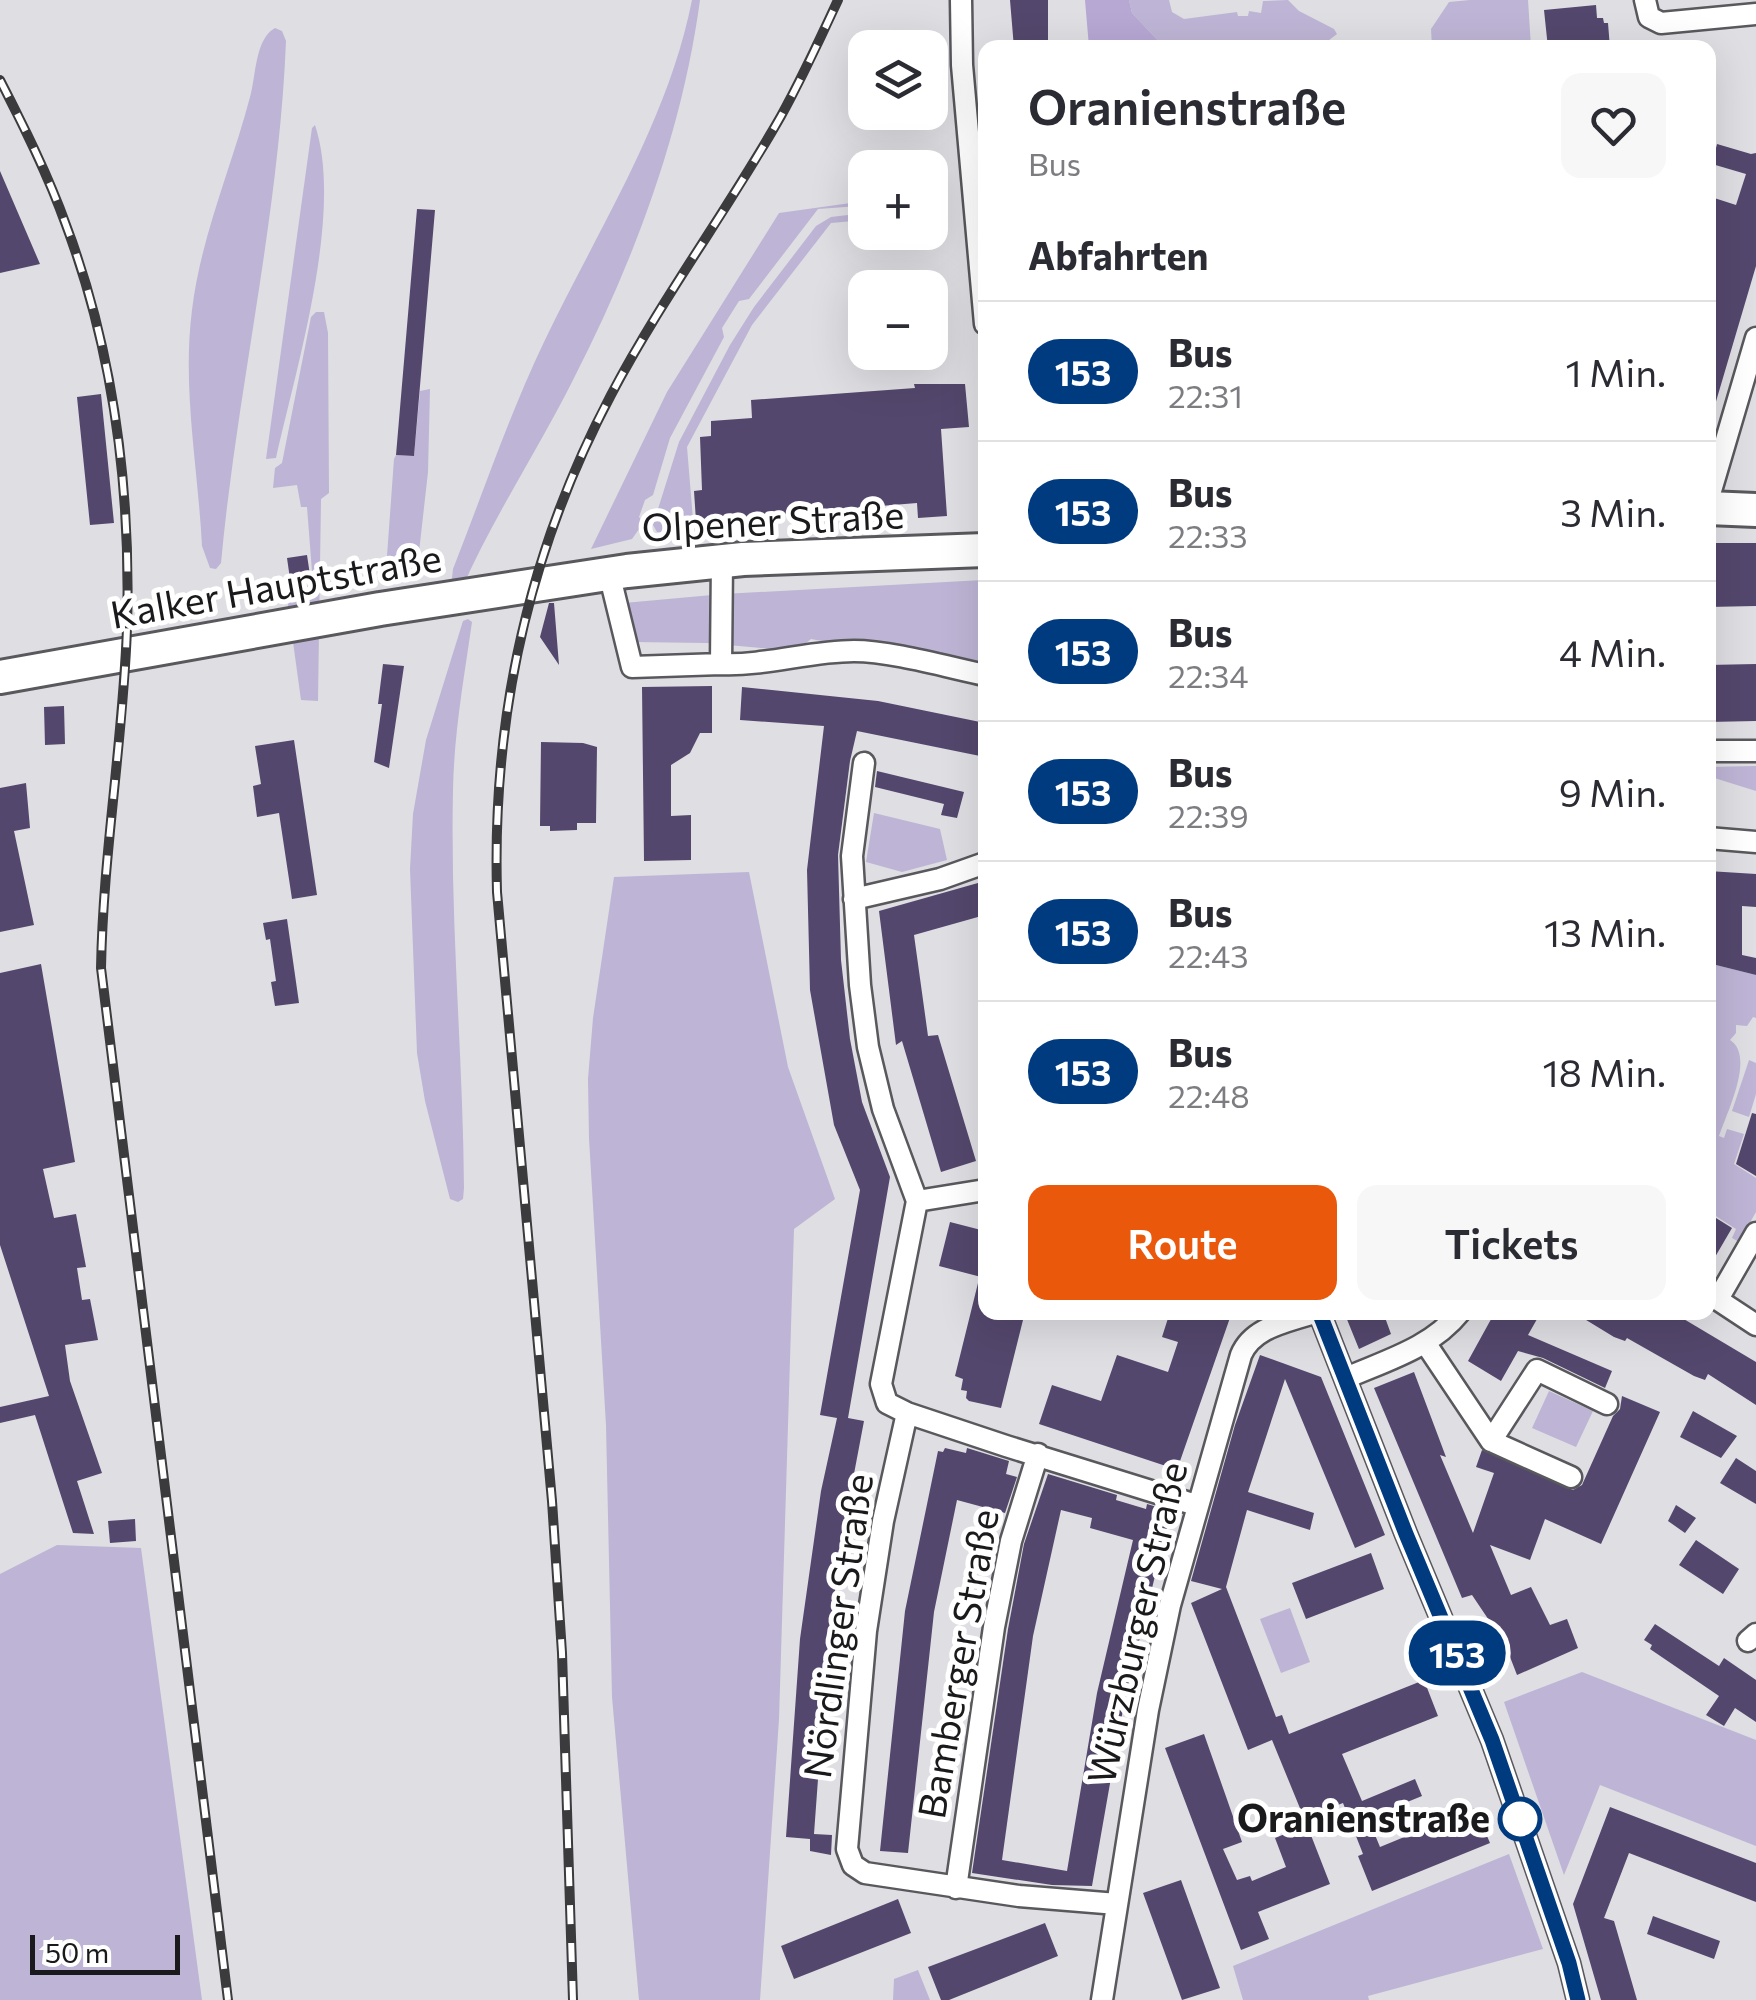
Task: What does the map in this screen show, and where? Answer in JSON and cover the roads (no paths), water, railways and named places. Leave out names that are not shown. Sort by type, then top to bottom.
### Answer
[{"type":"main road","points":[[1716,506],[1756,510]]},
{"type":"main road","name":"Olpener Straße","points":[[566,580],[722,560],[978,550]]},
{"type":"main road","name":"Kalker Hauptstraße","points":[[0,676],[566,580]]},
{"type":"street","points":[[961,0],[962,65],[978,229]]},
{"type":"street","points":[[1646,0],[1649,16],[1661,23],[1756,14]]},
{"type":"street","points":[[1716,477],[1756,338]]},
{"type":"street","points":[[721,664],[722,560]]},
{"type":"street","points":[[609,574],[632,667],[752,666],[858,650],[978,674]]},
{"type":"street","points":[[1716,752],[1756,751]]},
{"type":"street","points":[[864,763],[852,856],[868,1047],[882,1109],[917,1201],[881,1384],[888,1403],[908,1413],[1196,1504]]},
{"type":"street","points":[[1716,839],[1756,842]]},
{"type":"street","points":[[854,899],[940,879],[978,865]]},
{"type":"street","points":[[917,1201],[978,1191]]},
{"type":"street","points":[[1716,1292],[1756,1233]]},
{"type":"street","points":[[1716,1298],[1756,1325]]},
{"type":"street","name":"Würzburger Straße","points":[[1102,2000],[1148,1710],[1196,1504],[1246,1342],[1258,1332],[1294,1320]]},
{"type":"street","points":[[1321,1320],[1492,1740],[1569,1963],[1578,2000]]},
{"type":"street","points":[[1346,1378],[1426,1344],[1454,1320]]},
{"type":"street","points":[[1426,1344],[1491,1441],[1571,1477]]},
{"type":"street","points":[[1491,1441],[1537,1370],[1607,1404]]},
{"type":"street","name":"Nördlinger Straße","points":[[908,1413],[883,1521],[866,1631],[847,1849],[853,1865],[865,1873],[956,1888]]},
{"type":"street","name":"Bamberger Straße","points":[[956,1888],[994,1626],[1012,1542],[1038,1454]]},
{"type":"street","points":[[956,1888],[1117,1904]]},
{"type":"railway","points":[[573,2000],[562,1653],[552,1501],[497,892],[501,762],[509,699],[538,574],[582,454],[631,359],[781,116],[838,0]]},
{"type":"railway","points":[[0,80],[51,188],[83,273],[116,423],[126,525],[127,628],[101,968],[228,2000]]},
{"type":"place","name":"Oranienstraße","points":[[1520,1819]]}]
